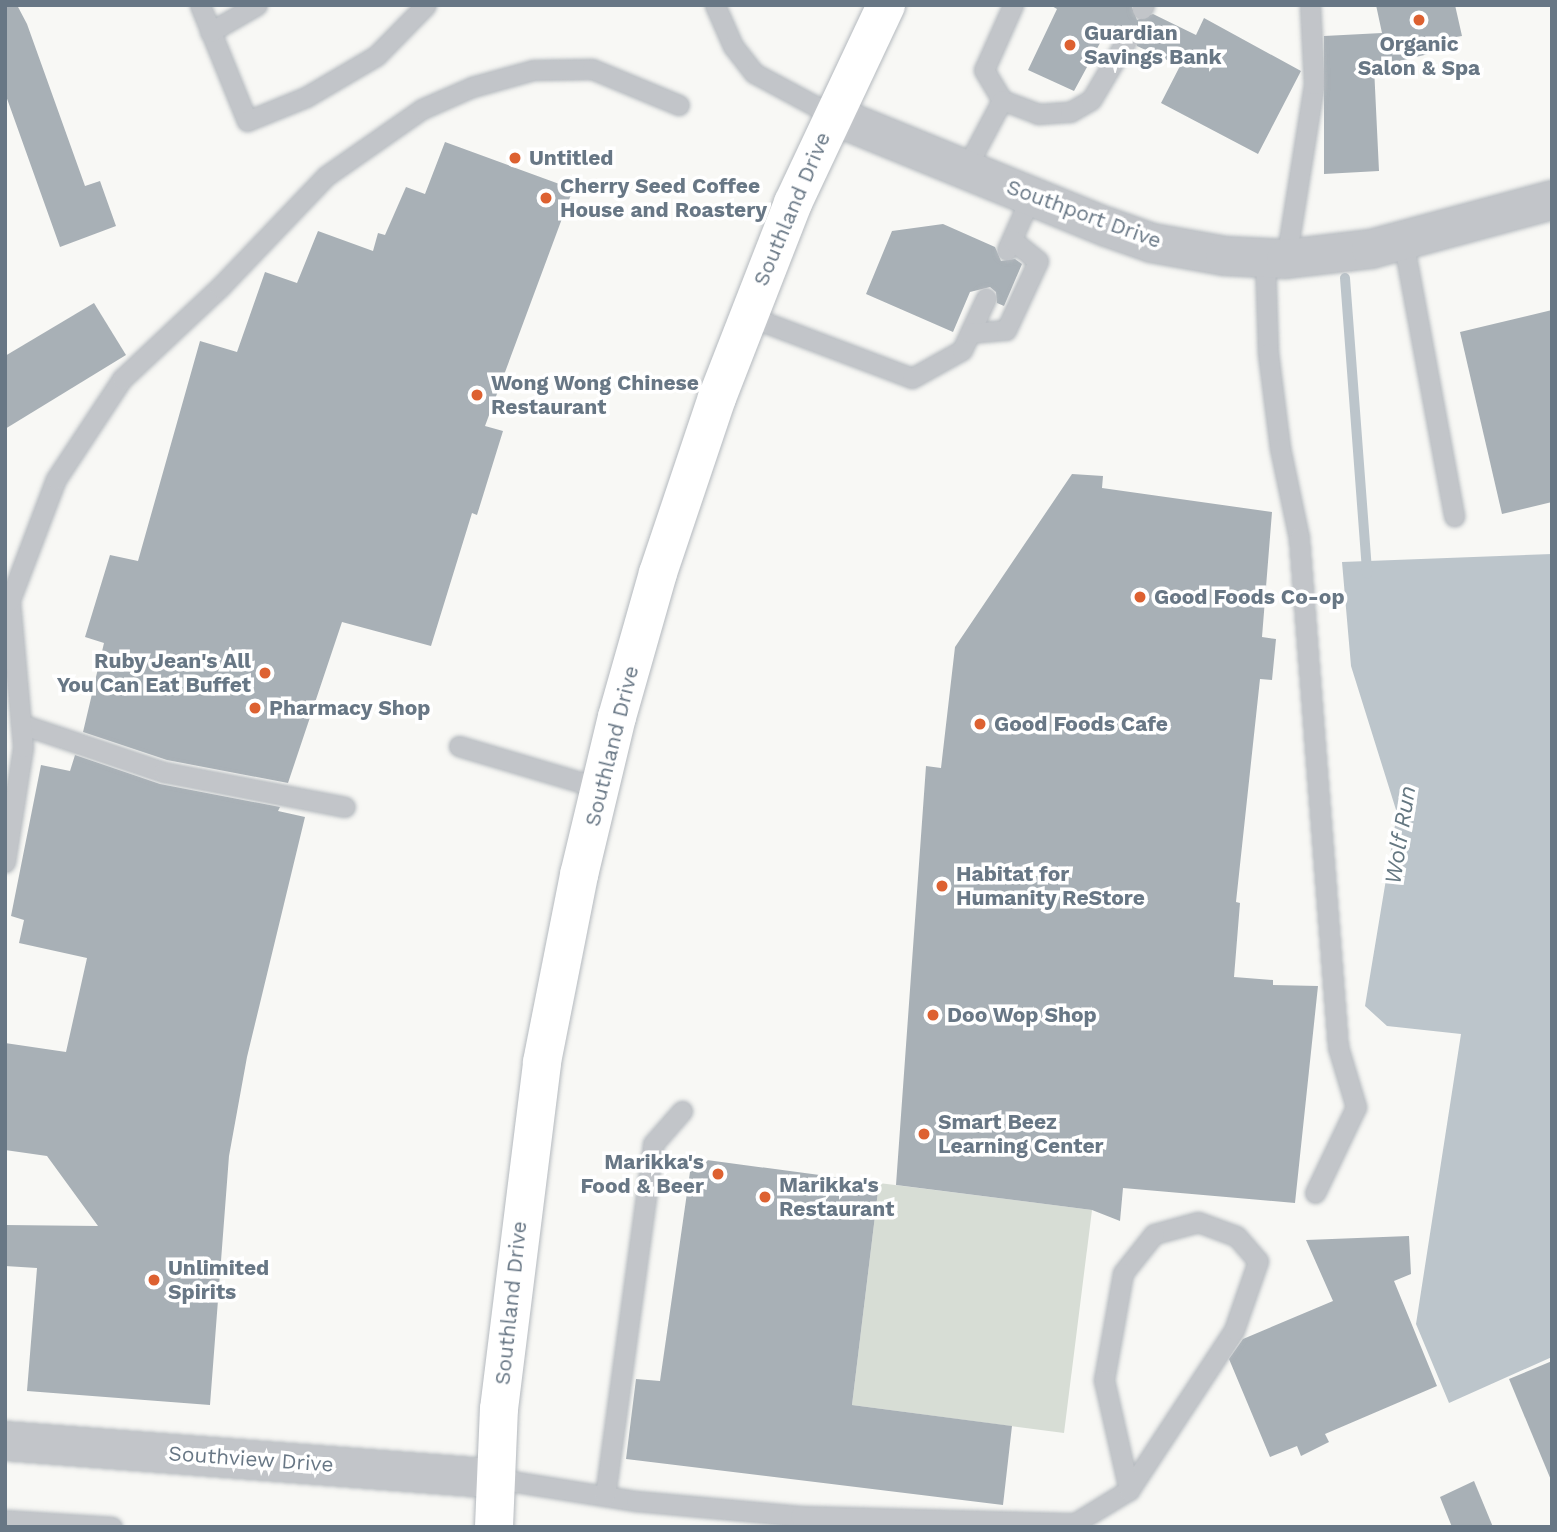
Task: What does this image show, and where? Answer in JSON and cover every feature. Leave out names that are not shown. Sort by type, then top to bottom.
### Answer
[{"type":"main road","name":"Southland Drive","points":[[494,1527],[499,1409],[542,1062],[600,788],[658,573],[748,316],[832,115],[886,5]]},
{"type":"street","name":"Southport Drive","points":[[832,115],[1152,243],[1225,256],[1275,258],[1403,240],[1552,200]]},
{"type":"street","name":"Southview Drive","points":[[5,1441],[498,1479]]},
{"type":"lane","points":[[200,5],[247,121],[306,97],[376,56],[426,5]]},
{"type":"lane","points":[[210,32],[257,5]]},
{"type":"lane","points":[[715,5],[733,46],[754,73],[832,115]]},
{"type":"lane","points":[[1013,5],[984,69],[1002,100],[1038,114],[1070,112],[1091,100],[1126,41]]},
{"type":"lane","points":[[1310,5],[1314,84],[1275,258],[1270,367],[1280,448],[1299,538],[1338,1047],[1356,1107],[1315,1193]]},
{"type":"lane","points":[[5,862],[21,774],[21,724],[9,600],[56,478],[122,379],[220,288],[327,176],[422,109],[472,87],[533,70],[592,69],[679,105]]},
{"type":"lane","points":[[965,170],[1002,100]]},
{"type":"lane","points":[[970,333],[1006,330],[1038,261],[1009,246],[1031,196]]},
{"type":"lane","points":[[1403,240],[1454,516]]},
{"type":"lane","points":[[748,316],[912,377],[962,350],[986,298]]},
{"type":"lane","points":[[21,724],[164,772],[345,807]]},
{"type":"lane","points":[[459,746],[600,788]]},
{"type":"lane","points":[[605,1496],[653,1144],[682,1111]]},
{"type":"lane","points":[[498,1479],[605,1496],[800,1516],[1075,1523],[1129,1490],[1234,1330],[1258,1261],[1236,1237],[1198,1222],[1154,1234],[1123,1273],[1104,1380],[1129,1490]]},
{"type":"lane","points":[[5,1520],[112,1527]]},
{"type":"shaded area","points":[[879,1183],[1092,1210],[1064,1433],[852,1405]]},
{"type":"water","points":[[1552,554],[1552,1357],[1449,1403],[1416,1324],[1461,1034],[1387,1026],[1365,1006],[1397,813],[1351,666],[1342,562]]},
{"type":"building","points":[[5,5],[17,5],[27,24],[85,186],[100,181],[116,226],[60,247],[5,93]]},
{"type":"building","points":[[1050,5],[1131,5],[1137,20],[1153,14],[1196,35],[1204,18],[1301,71],[1258,154],[1161,103],[1180,66],[1137,46],[1132,30],[1121,30],[1115,36],[1106,32],[1074,91],[1028,70],[1057,9]]},
{"type":"building","points":[[1376,5],[1455,5],[1462,36],[1456,37],[1458,47],[1374,67],[1379,171],[1324,174],[1324,36],[1382,33]]},
{"type":"building","points":[[445,142],[573,189],[485,426],[503,431],[477,515],[472,513],[431,646],[342,622],[288,783],[167,760],[83,732],[104,643],[85,637],[110,555],[138,561],[200,341],[237,352],[265,272],[297,283],[318,231],[373,251],[378,233],[385,235],[406,187],[425,194]]},
{"type":"building","points":[[943,224],[995,247],[1001,261],[1015,259],[1022,264],[1004,306],[997,303],[996,292],[990,287],[970,292],[953,332],[866,294],[892,231]]},
{"type":"building","points":[[94,303],[126,355],[5,429],[5,356]]},
{"type":"building","points":[[1552,310],[1552,502],[1502,514],[1460,332]]},
{"type":"building","points":[[1072,474],[1103,476],[1102,488],[1272,512],[1262,637],[1276,639],[1272,680],[1260,679],[1236,902],[1240,903],[1234,977],[1273,980],[1273,985],[1318,986],[1295,1203],[1123,1188],[1120,1221],[1092,1210],[896,1185],[926,766],[941,768],[955,647]]},
{"type":"building","points":[[75,755],[160,784],[280,807],[278,811],[305,817],[247,1057],[229,1156],[210,1405],[27,1391],[37,1268],[5,1266],[5,1225],[98,1226],[47,1156],[5,1150],[5,1043],[66,1052],[87,958],[19,943],[24,920],[11,916],[41,765],[70,771]]},
{"type":"building","points":[[692,1158],[879,1183],[852,1405],[1012,1426],[1003,1505],[626,1459],[636,1379],[660,1381]]},
{"type":"building","points":[[1409,1236],[1411,1274],[1394,1281],[1437,1386],[1325,1434],[1329,1442],[1301,1456],[1297,1446],[1270,1457],[1229,1359],[1243,1339],[1333,1301],[1306,1240]]},
{"type":"building","points":[[1552,1361],[1552,1480],[1551,1480],[1509,1379]]},
{"type":"building","points":[[1474,1481],[1493,1527],[1452,1527],[1440,1497]]},
{"type":"waterway","name":"Wolf Run","points":[[1345,278],[1367,573]]},
{"type":"place","name":"Organic Salon & Spa","points":[[1419,20]]},
{"type":"place","name":"Guardian Savings Bank","points":[[1070,45]]},
{"type":"place","name":"Untitled","points":[[515,158]]},
{"type":"place","name":"Cherry Seed Coffee House and Roastery","points":[[546,198]]},
{"type":"place","name":"Wong Wong Chinese Restaurant","points":[[477,395]]},
{"type":"place","name":"Good Foods Co-op","points":[[1140,597]]},
{"type":"place","name":"Ruby Jean's All You Can Eat Buffet","points":[[265,673]]},
{"type":"place","name":"Pharmacy Shop","points":[[255,708]]},
{"type":"place","name":"Good Foods Cafe","points":[[980,724]]},
{"type":"place","name":"Habitat for Humanity ReStore","points":[[942,886]]},
{"type":"place","name":"Doo Wop Shop","points":[[933,1015]]},
{"type":"place","name":"Smart Beez Learning Center","points":[[924,1134]]},
{"type":"place","name":"Marikka's Food & Beer","points":[[718,1174]]},
{"type":"place","name":"Marikka's Restaurant","points":[[765,1197]]},
{"type":"place","name":"Unlimited Spirits","points":[[154,1280]]}]
